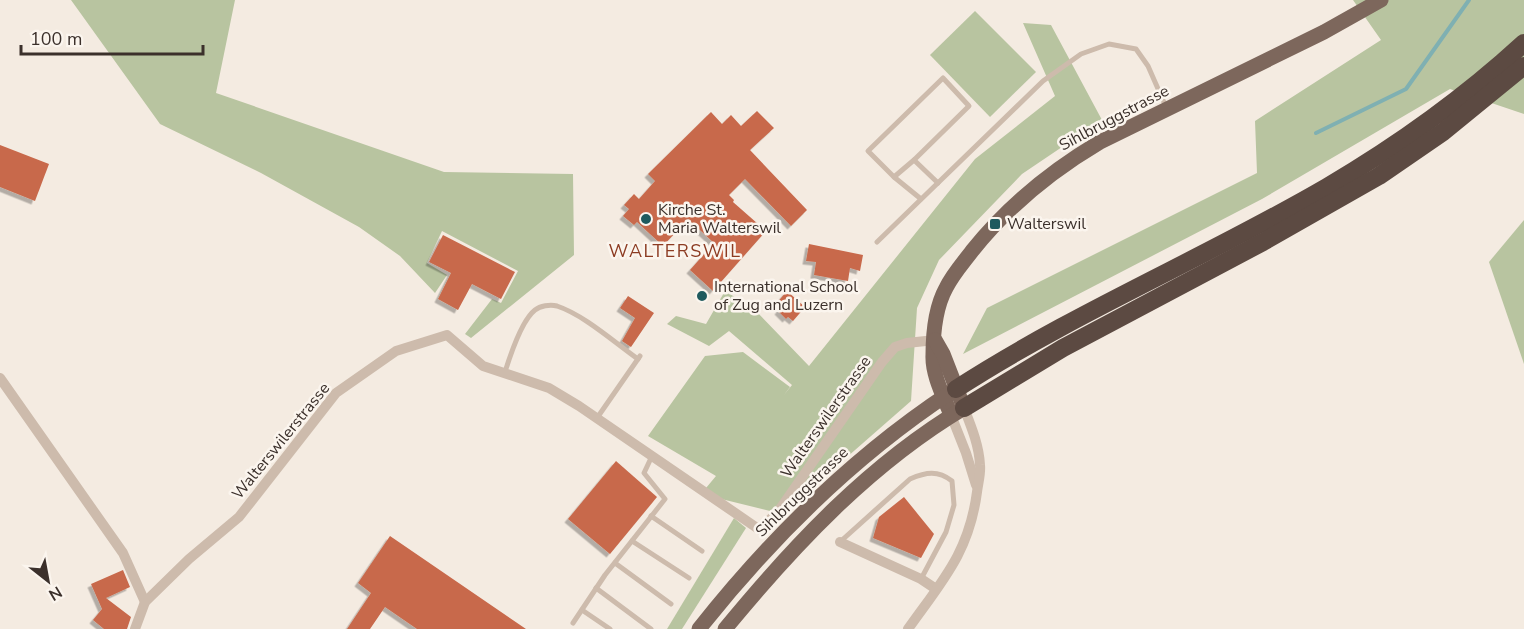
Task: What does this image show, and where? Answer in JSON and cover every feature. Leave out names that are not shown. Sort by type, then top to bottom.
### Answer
[{"type":"highway","points":[[950,393],[1049,333],[1292,206],[1350,173],[1434,117],[1524,43]]},
{"type":"highway","points":[[958,412],[1063,348],[1263,242],[1379,176],[1443,132],[1524,66]]},
{"type":"main road","name":"Sihlbruggstrasse","points":[[935,340],[935,319],[945,289],[956,271],[1007,211],[1036,185],[1100,142],[1324,32],[1381,0]]},
{"type":"main road","points":[[725,629],[787,556],[842,501],[882,466],[958,412],[950,393],[943,354],[935,340]]},
{"type":"main road","name":"Sihlbruggstrasse","points":[[699,629],[740,578],[831,487],[875,447],[950,393]]},
{"type":"street","name":"Walterswilerstrasse","points":[[145,602],[189,559],[239,517],[336,393],[396,351],[447,334],[483,366],[549,388],[597,418],[759,530],[780,509],[895,347],[908,342],[935,340]]},
{"type":"street","points":[[0,378],[123,553],[145,602],[135,629]]},
{"type":"street","points":[[908,629],[954,564],[973,518],[981,468],[978,450],[958,412]]},
{"type":"street","points":[[840,542],[921,579],[936,589]]},
{"type":"lane","points":[[877,242],[1043,81],[1081,54],[1109,44],[1136,49],[1148,66],[1167,109]]},
{"type":"lane","points":[[894,177],[969,106],[943,78],[868,151],[894,177],[921,199]]},
{"type":"lane","points":[[914,160],[938,183]]},
{"type":"lane","points":[[505,372],[515,342],[533,311],[554,305],[577,316],[639,357],[597,418]]},
{"type":"lane","points":[[573,623],[596,588],[665,499],[644,473],[652,456]]},
{"type":"lane","points":[[840,542],[910,479],[924,473],[943,474],[952,481],[954,505],[946,532],[921,579]]},
{"type":"lane","points":[[651,516],[702,551]]},
{"type":"lane","points":[[632,540],[689,578]]},
{"type":"lane","points":[[615,563],[671,604]]},
{"type":"lane","points":[[596,588],[651,629]]},
{"type":"lane","points":[[582,610],[610,629]]},
{"type":"green space","points":[[71,0],[235,0],[216,93],[444,172],[573,174],[574,255],[471,338],[465,334],[492,299],[501,303],[518,271],[442,231],[427,263],[447,275],[435,293],[400,256],[359,227],[261,173],[160,124]]},
{"type":"green space","points":[[1353,0],[1524,0],[1524,114],[1450,89],[1262,199],[963,354],[987,308],[1257,173],[1255,121],[1381,40]]},
{"type":"green space","points":[[975,11],[1036,72],[990,117],[930,55]]},
{"type":"green space","points":[[1023,23],[1051,25],[1102,120],[1022,174],[939,260],[917,308],[911,401],[782,514],[701,494],[716,476],[648,436],[705,356],[743,352],[790,387],[784,395],[792,385],[729,331],[709,346],[667,324],[676,316],[706,324],[725,291],[754,309],[809,366],[975,159],[1055,96]]},
{"type":"green space","points":[[1524,220],[1524,364],[1489,262]]},
{"type":"green space","points":[[734,518],[746,528],[682,629],[667,629]]},
{"type":"building","points":[[757,111],[774,128],[750,150],[807,210],[791,226],[745,179],[729,195],[734,200],[733,202],[766,231],[713,291],[690,270],[714,243],[688,219],[663,246],[637,222],[634,225],[623,216],[629,209],[624,205],[634,194],[639,199],[655,181],[648,174],[711,112],[722,124],[731,115],[741,126]]},
{"type":"building","points":[[0,145],[49,164],[35,201],[0,187]]},
{"type":"building","points":[[443,235],[515,272],[501,299],[472,284],[458,310],[438,299],[451,273],[429,262]]},
{"type":"building","points":[[809,244],[863,255],[860,271],[850,268],[848,281],[814,275],[816,262],[806,261]]},
{"type":"building","points":[[787,291],[805,307],[793,321],[788,317],[786,319],[775,305]]},
{"type":"building","points":[[628,296],[654,313],[631,347],[622,341],[635,318],[620,308]]},
{"type":"building","points":[[616,461],[657,497],[610,554],[568,519]]},
{"type":"building","points":[[904,497],[934,534],[921,558],[873,538],[879,517]]},
{"type":"building","points":[[390,536],[526,629],[417,629],[385,607],[370,629],[347,629],[371,593],[358,583]]},
{"type":"building","points":[[123,570],[130,587],[106,598],[131,617],[127,629],[104,629],[93,620],[102,609],[91,584]]},
{"type":"waterway","points":[[1316,133],[1406,89],[1469,0]]},
{"type":"place","name":"Kirche St. Maria Walterswil","points":[[646,219]]},
{"type":"place","name":"Walterswil","points":[[995,224]]},
{"type":"place","name":"International School of Zug and Luzern","points":[[702,296]]},
{"type":"district","name":"WALTERSWIL","points":[[675,251]]}]
